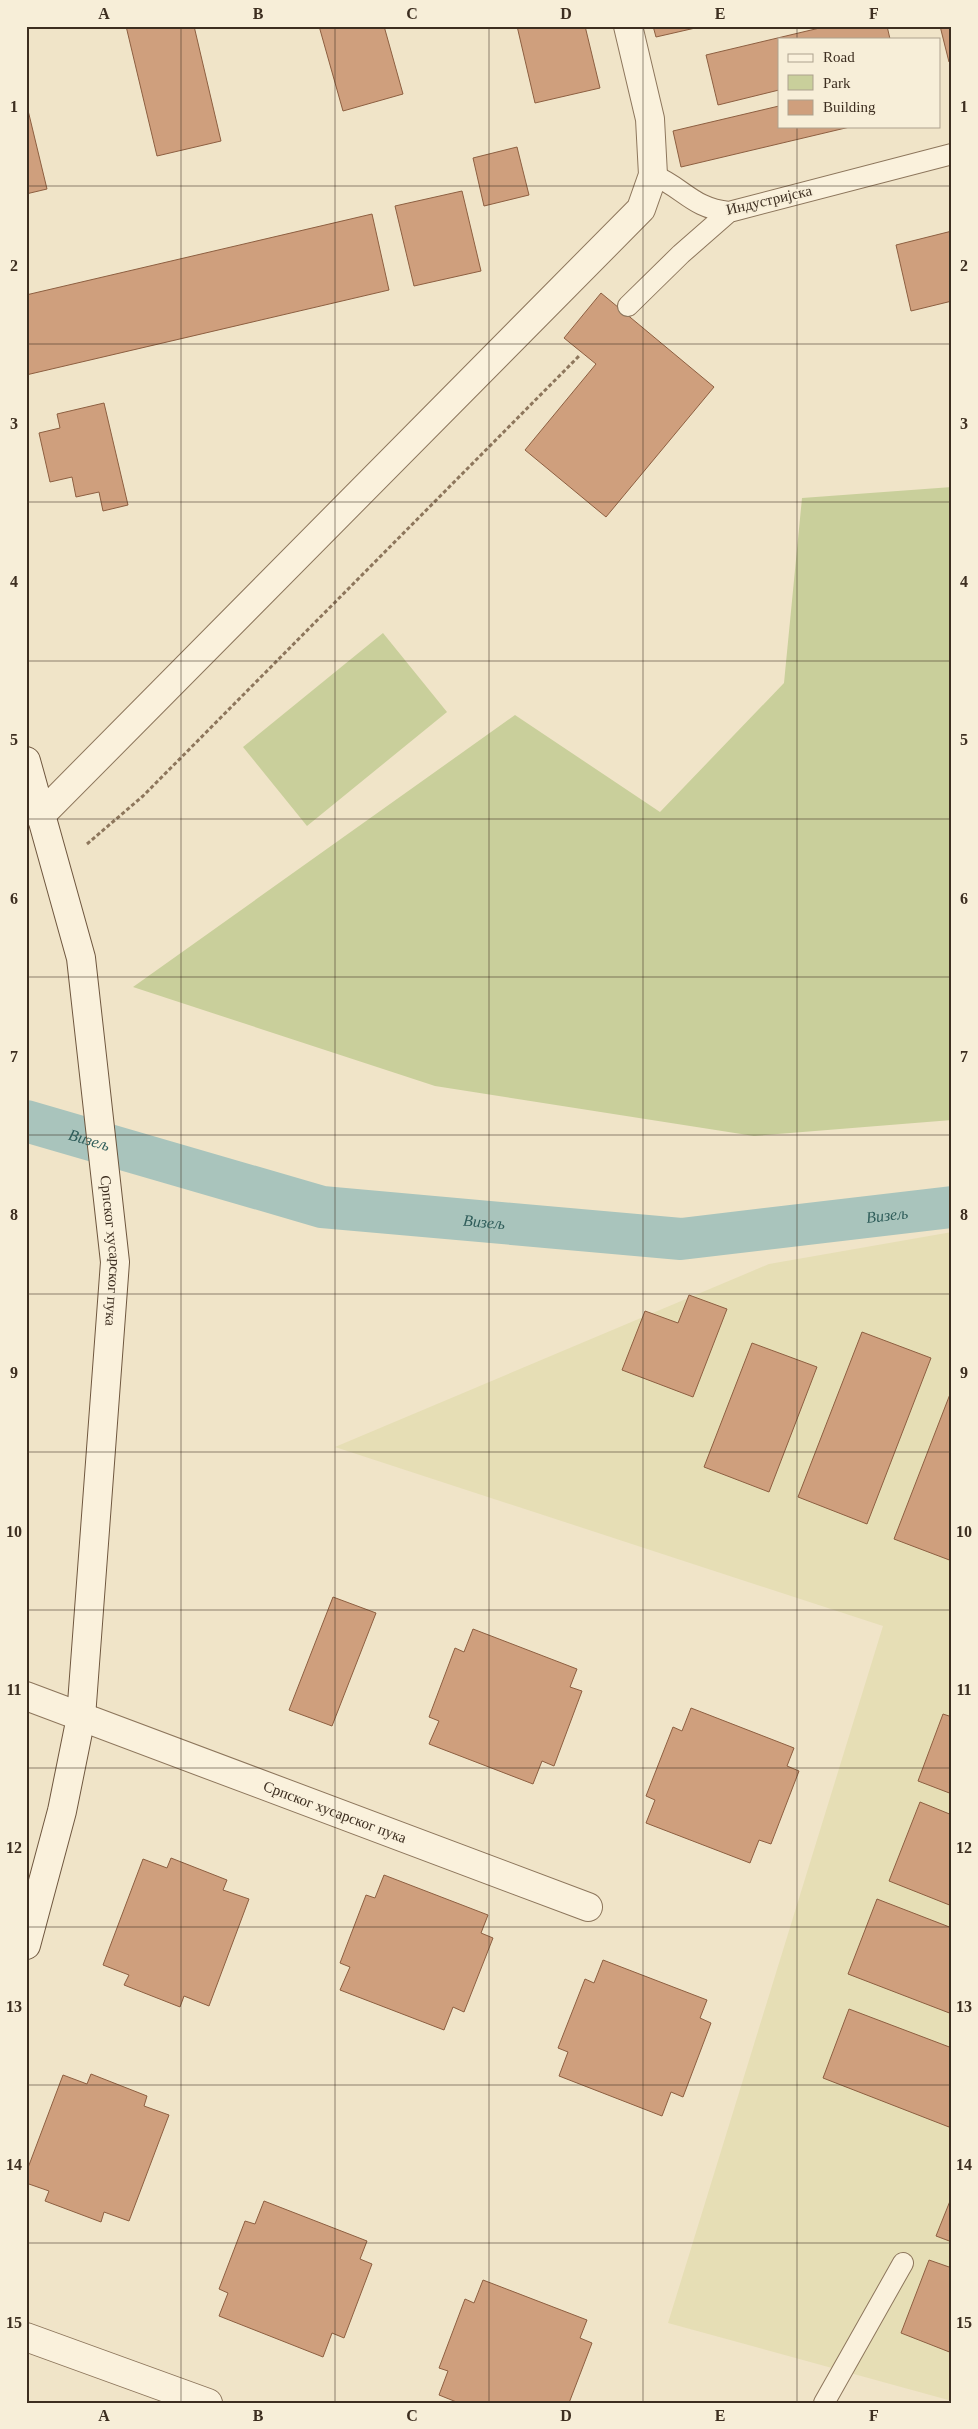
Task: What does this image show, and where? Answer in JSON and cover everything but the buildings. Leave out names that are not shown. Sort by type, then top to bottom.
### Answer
[{"type":"street","points":[[40,816],[641,208],[652,175],[650,119],[628,26]]},
{"type":"street","name":"Српског хусарског пука","points":[[26,761],[81,958],[115,1262],[81,1717],[62,1811],[26,1945]]},
{"type":"street","name":"Српског хусарског пука","points":[[26,1696],[588,1907]]},
{"type":"street","points":[[26,2337],[208,2403]]},
{"type":"lane","name":"Индустријска","points":[[652,175],[666,180],[700,205],[713,210],[729,212],[952,154]]},
{"type":"lane","points":[[628,306],[681,254],[729,212]]},
{"type":"lane","points":[[824,2403],[903,2263]]},
{"type":"path","points":[[56,871],[143,796],[579,356]]},
{"type":"shaded area","points":[[952,1232],[952,2401],[668,2323],[883,1626],[335,1447],[769,1264]]},
{"type":"green space","points":[[952,487],[952,1120],[754,1136],[435,1086],[133,987],[515,715],[660,812],[784,683],[802,498]]},
{"type":"green space","points":[[383,633],[447,712],[307,826],[243,747]]},
{"type":"waterway","name":"Визељ","points":[[26,1121],[322,1207],[681,1239],[952,1207]]}]
